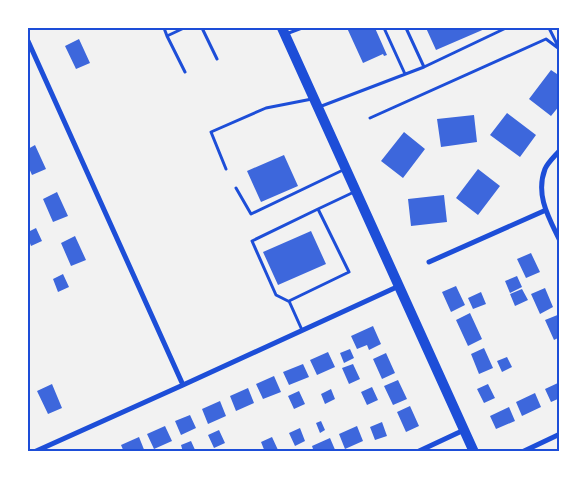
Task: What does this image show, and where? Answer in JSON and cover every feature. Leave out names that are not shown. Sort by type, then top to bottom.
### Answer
[{"type":"main road","points":[[284,31],[474,452]]},
{"type":"street","points":[[28,42],[183,385]]},
{"type":"street","points":[[560,150],[546,168],[540,188],[546,210],[560,241]]},
{"type":"street","points":[[429,262],[546,210]]},
{"type":"street","points":[[34,452],[399,286]]},
{"type":"street","points":[[417,452],[464,430]]},
{"type":"street","points":[[522,452],[560,434]]},
{"type":"lane","points":[[164,28],[185,72]]},
{"type":"lane","points":[[168,36],[184,28]]},
{"type":"lane","points":[[202,28],[217,59]]},
{"type":"lane","points":[[284,31],[302,28]]},
{"type":"lane","points":[[384,28],[405,74]]},
{"type":"lane","points":[[406,28],[424,67]]},
{"type":"lane","points":[[226,169],[211,132],[266,108],[316,103],[405,74],[424,67],[506,28]]},
{"type":"lane","points":[[549,28],[559,48]]},
{"type":"lane","points":[[370,118],[546,39],[559,48]]},
{"type":"lane","points":[[236,188],[250,214],[346,168]]},
{"type":"lane","points":[[303,330],[289,301],[276,295],[252,241],[356,191]]},
{"type":"lane","points":[[289,301],[349,272],[318,209]]},
{"type":"building","points":[[347,28],[375,28],[387,55],[384,56],[383,54],[363,63]]},
{"type":"building","points":[[426,28],[487,28],[436,50]]},
{"type":"building","points":[[79,39],[90,63],[76,69],[65,46]]},
{"type":"building","points":[[551,70],[560,76],[560,105],[551,116],[529,99]]},
{"type":"building","points":[[507,113],[536,135],[520,157],[490,135]]},
{"type":"building","points":[[474,115],[477,142],[441,147],[437,119]]},
{"type":"building","points":[[404,132],[425,149],[403,178],[381,161]]},
{"type":"building","points":[[35,145],[46,169],[32,175],[28,166],[28,149]]},
{"type":"building","points":[[284,155],[298,186],[261,202],[247,171]]},
{"type":"building","points":[[478,169],[500,186],[478,215],[456,198]]},
{"type":"building","points":[[57,192],[68,216],[53,222],[43,199]]},
{"type":"building","points":[[444,195],[447,222],[411,226],[408,199]]},
{"type":"building","points":[[36,228],[42,241],[31,246],[28,232]]},
{"type":"building","points":[[311,231],[326,264],[278,285],[263,252]]},
{"type":"building","points":[[75,236],[86,260],[71,266],[61,243]]},
{"type":"building","points":[[531,253],[540,272],[526,278],[517,259]]},
{"type":"building","points":[[63,274],[69,287],[58,292],[53,279]]},
{"type":"building","points":[[517,276],[522,287],[510,293],[505,281]]},
{"type":"building","points":[[456,286],[465,305],[451,312],[442,292]]},
{"type":"building","points":[[545,288],[553,307],[540,314],[531,294]]},
{"type":"building","points":[[522,289],[528,300],[515,306],[510,294]]},
{"type":"building","points":[[481,292],[486,304],[473,309],[468,298]]},
{"type":"building","points":[[470,313],[482,339],[468,346],[456,320]]},
{"type":"building","points":[[560,314],[560,337],[554,340],[545,320]]},
{"type":"building","points":[[373,326],[381,344],[369,350],[367,345],[357,349],[351,336]]},
{"type":"building","points":[[484,348],[493,368],[479,374],[471,354]]},
{"type":"building","points":[[350,349],[354,358],[344,363],[340,353]]},
{"type":"building","points":[[328,352],[335,367],[317,375],[310,360]]},
{"type":"building","points":[[386,353],[395,373],[382,379],[373,359]]},
{"type":"building","points":[[507,357],[512,367],[502,372],[497,361]]},
{"type":"building","points":[[303,364],[309,377],[289,385],[283,372]]},
{"type":"building","points":[[353,364],[360,379],[349,384],[342,368]]},
{"type":"building","points":[[274,376],[281,392],[263,399],[256,384]]},
{"type":"building","points":[[398,380],[407,399],[393,405],[384,386]]},
{"type":"building","points":[[560,382],[560,398],[551,402],[545,389]]},
{"type":"building","points":[[52,384],[62,408],[48,414],[37,391]]},
{"type":"building","points":[[488,384],[495,398],[484,403],[477,389]]},
{"type":"building","points":[[372,387],[378,400],[367,405],[361,392]]},
{"type":"building","points":[[248,388],[254,403],[236,411],[230,396]]},
{"type":"building","points":[[331,389],[335,399],[325,404],[321,394]]},
{"type":"building","points":[[299,391],[305,404],[294,409],[288,396]]},
{"type":"building","points":[[535,393],[541,407],[522,416],[516,402]]},
{"type":"building","points":[[220,401],[226,416],[208,424],[202,409]]},
{"type":"building","points":[[410,406],[419,426],[406,432],[397,412]]},
{"type":"building","points":[[509,407],[515,421],[496,429],[490,416]]},
{"type":"building","points":[[190,415],[196,428],[181,435],[175,421]]},
{"type":"building","points":[[321,421],[325,430],[320,433],[316,423]]},
{"type":"building","points":[[382,422],[387,436],[375,440],[370,427]]},
{"type":"building","points":[[165,426],[172,441],[154,449],[147,434]]},
{"type":"building","points":[[357,426],[363,441],[345,449],[339,434]]},
{"type":"building","points":[[300,428],[305,441],[295,446],[289,433]]},
{"type":"building","points":[[219,430],[225,443],[214,448],[208,435]]},
{"type":"building","points":[[139,437],[145,452],[124,452],[121,445]]},
{"type":"building","points":[[272,437],[278,450],[265,452],[261,442]]},
{"type":"building","points":[[330,438],[336,452],[314,452],[312,446]]},
{"type":"building","points":[[191,441],[196,452],[183,452],[181,445]]}]
